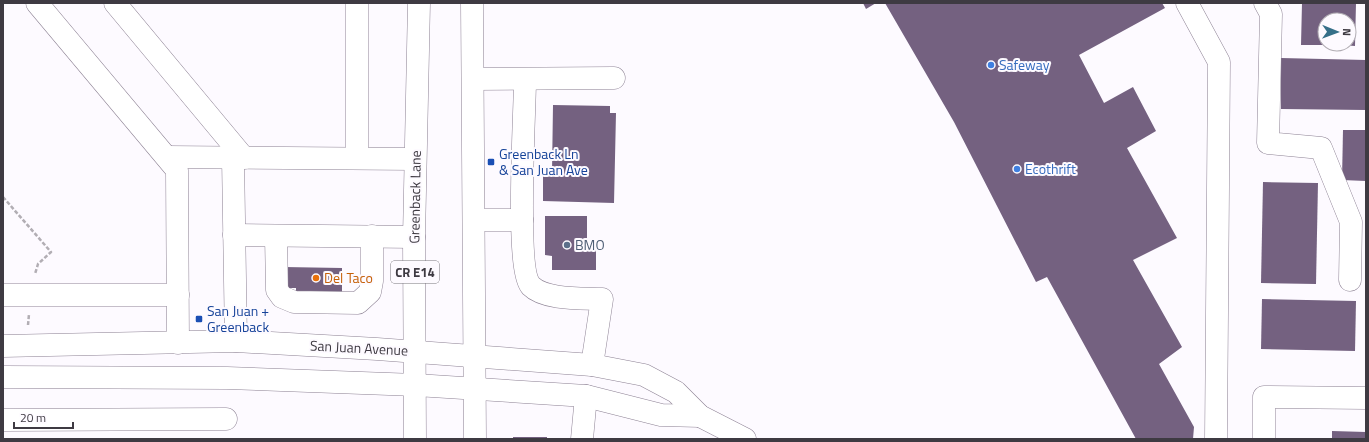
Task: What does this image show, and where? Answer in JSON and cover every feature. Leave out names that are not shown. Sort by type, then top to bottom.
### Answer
[{"type":"main road","points":[[37,3],[177,170],[178,343]]},
{"type":"main road","points":[[115,3],[239,158],[234,235],[236,341]]},
{"type":"main road","points":[[357,3],[357,158]]},
{"type":"main road","name":"Greenback Lane","points":[[415,439],[416,351],[414,237],[418,3]]},
{"type":"main road","points":[[472,3],[475,220],[475,439]]},
{"type":"main road","points":[[1187,3],[1219,62],[1216,439]]},
{"type":"main road","points":[[1265,3],[1271,14],[1268,143],[1321,148],[1359,222],[1350,280]]},
{"type":"main road","points":[[473,79],[526,80],[614,78]]},
{"type":"main road","points":[[526,80],[522,220],[525,271],[531,285],[548,295],[602,299],[592,365]]},
{"type":"main road","points":[[166,157],[415,159]]},
{"type":"main road","points":[[475,220],[522,220]]},
{"type":"main road","points":[[234,235],[414,237]]},
{"type":"main road","points":[[276,236],[277,290],[282,297],[294,302],[358,303],[370,292],[372,281],[372,236]]},
{"type":"main road","points":[[3,294],[178,295]]},
{"type":"main road","name":"San Juan Avenue","points":[[3,346],[236,341],[416,351],[592,365],[644,376],[676,392],[700,416],[745,439]]},
{"type":"main road","name":"San Juan Avenue","points":[[3,378],[219,378],[416,385],[586,396],[661,415],[700,416]]},
{"type":"main road","points":[[582,439],[586,396]]},
{"type":"main road","points":[[1264,439],[1264,396],[1366,398]]},
{"type":"main road","points":[[3,420],[226,419]]},
{"type":"path","points":[[3,197],[51,252],[38,264],[29,307],[28,332]]},
{"type":"building","points":[[863,3],[876,3],[866,9]]},
{"type":"building","points":[[885,3],[1162,3],[1165,8],[1079,55],[1104,103],[1133,87],[1156,131],[1127,148],[1177,238],[1133,260],[1182,347],[1159,364],[1194,427],[1193,439],[1136,439],[1047,277],[1036,282],[954,122]]},
{"type":"building","points":[[1302,3],[1356,3],[1356,12],[1317,12],[1317,45],[1301,45]]},
{"type":"building","points":[[1281,58],[1366,60],[1366,110],[1281,109]]},
{"type":"building","points":[[553,105],[610,106],[610,113],[616,113],[614,203],[543,201],[543,172],[552,172]]},
{"type":"building","points":[[1343,130],[1366,130],[1366,181],[1342,180]]},
{"type":"building","points":[[1263,182],[1318,183],[1316,284],[1261,283]]},
{"type":"building","points":[[545,216],[587,216],[587,248],[596,248],[596,270],[552,270],[552,256],[545,255]]},
{"type":"building","points":[[284,267],[342,268],[342,296],[296,296],[296,288],[283,288]]},
{"type":"building","points":[[1262,299],[1356,301],[1355,351],[1261,349]]},
{"type":"building","points":[[1332,431],[1366,432],[1366,439],[1332,439]]},
{"type":"building","points":[[513,437],[547,437],[547,439],[513,439]]},
{"type":"place","name":"Safeway","points":[[991,65]]},
{"type":"place","name":"Greenback Ln & San Juan Ave","points":[[491,162]]},
{"type":"place","name":"Ecothrift","points":[[1017,169]]},
{"type":"place","name":"BMO","points":[[567,245]]},
{"type":"place","name":"Del Taco","points":[[316,278]]},
{"type":"place","name":"San Juan + Greenback","points":[[199,319]]}]
